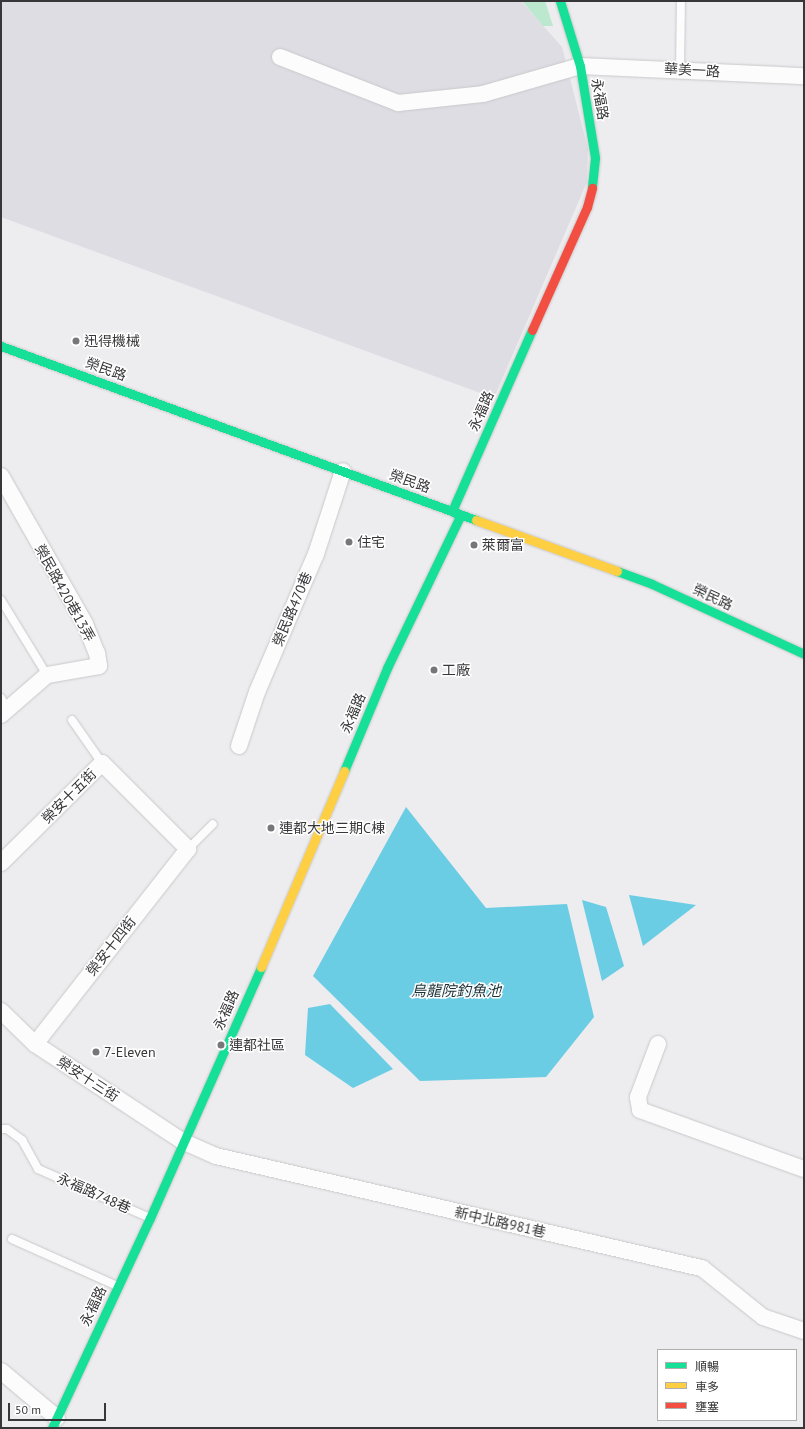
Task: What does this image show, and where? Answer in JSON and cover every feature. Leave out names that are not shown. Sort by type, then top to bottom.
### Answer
[{"type":"street","name":"永福路","points":[[54,1423],[150,1218],[182,1141],[272,942],[387,668],[460,516],[452,511],[587,207],[593,186],[595,158],[580,66],[560,1]]},
{"type":"street","name":"華美一路","points":[[280,57],[398,103],[483,94],[580,66],[680,69],[804,76]]},
{"type":"street","name":"榮民路","points":[[2,348],[652,584],[804,654]]},
{"type":"street","name":"榮民路470巷","points":[[239,746],[257,692],[316,554],[343,471]]},
{"type":"street","name":"榮民路420巷13弄","points":[[1,476],[85,624],[97,653],[99,666],[46,675]]},
{"type":"street","points":[[3,708],[46,675]]},
{"type":"street","name":"榮安十五街","points":[[1,863],[102,764],[188,849]]},
{"type":"street","name":"榮安十四街","points":[[35,1044],[188,849]]},
{"type":"street","name":"榮安十三街","points":[[1,1010],[35,1044],[182,1141]]},
{"type":"street","points":[[658,1044],[638,1097],[640,1110],[804,1169]]},
{"type":"street","name":"新中北路981巷","points":[[182,1141],[216,1156],[702,1268],[763,1317],[804,1331]]},
{"type":"street","points":[[1,1370],[54,1423]]},
{"type":"lane","points":[[680,69],[681,1]]},
{"type":"lane","points":[[1,600],[46,675]]},
{"type":"lane","points":[[72,720],[102,764]]},
{"type":"lane","points":[[188,849],[213,824]]},
{"type":"lane","name":"永福路748巷","points":[[1,1129],[7,1129],[22,1140],[38,1169],[150,1218]]},
{"type":"lane","points":[[12,1240],[118,1286]]},
{"type":"shaded area","points":[[1,1],[521,1],[562,47],[588,149],[587,182],[494,398],[1,217]]},
{"type":"green space","points":[[522,1],[545,1],[553,26],[543,26]]},
{"type":"water","name":"烏龍院釣魚池","points":[[406,807],[486,908],[567,904],[594,1017],[546,1077],[420,1081],[313,976]]},
{"type":"water","points":[[629,895],[696,905],[643,946]]},
{"type":"water","points":[[582,900],[606,907],[624,966],[602,981]]},
{"type":"water","points":[[330,1004],[393,1069],[353,1088],[305,1055],[308,1008]]},
{"type":"traffic: fast","points":[[560,1],[580,66],[595,158],[592,188]]},
{"type":"traffic: fast","points":[[344,771],[387,668],[460,516],[452,511],[532,330]]},
{"type":"traffic: fast","points":[[1,346],[476,520]]},
{"type":"traffic: fast","points":[[617,571],[652,584],[804,654]]},
{"type":"traffic: fast","points":[[52,1428],[150,1218],[261,967]]},
{"type":"traffic: slow","points":[[476,520],[617,571]]},
{"type":"traffic: slow","points":[[261,967],[344,771]]},
{"type":"traffic: jam","points":[[532,330],[587,207],[592,188]]},
{"type":"place","name":"迅得機械","points":[[76,341]]},
{"type":"place","name":"住宅","points":[[349,542]]},
{"type":"place","name":"萊爾富","points":[[474,545]]},
{"type":"place","name":"工廠","points":[[434,670]]},
{"type":"place","name":"連都大地三期C棟","points":[[271,828]]},
{"type":"place","name":"連都社區","points":[[221,1045]]},
{"type":"place","name":"7-Eleven","points":[[96,1052]]}]
